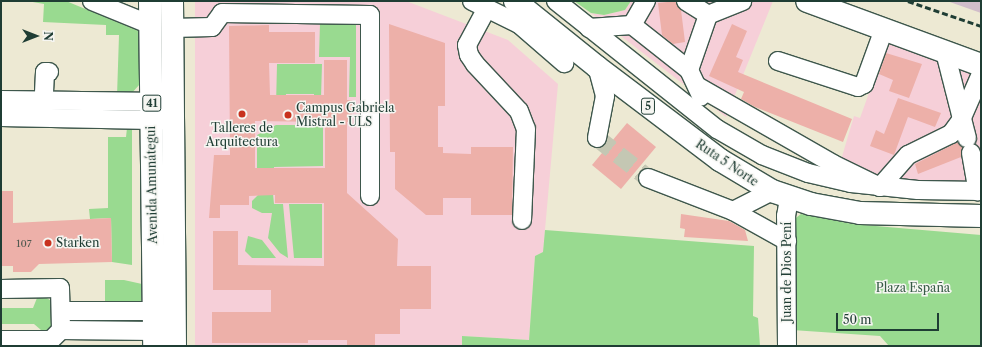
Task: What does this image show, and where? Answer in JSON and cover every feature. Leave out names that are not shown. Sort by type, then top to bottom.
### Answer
[{"type":"main road","name":"Avenida Amunátegui","points":[[150,1],[151,25],[162,111],[175,346]]},
{"type":"main road","name":"Ruta 5 Norte","points":[[515,1],[554,43],[597,67],[736,172],[780,195],[860,213],[981,216]]},
{"type":"main road","points":[[807,1],[981,65]]},
{"type":"main road","name":"Avenida Amunátegui","points":[[154,329],[162,111],[171,9]]},
{"type":"street","points":[[92,1],[151,25]]},
{"type":"street","points":[[556,1],[717,129],[757,152],[787,166],[829,179],[880,187],[980,191],[945,52]]},
{"type":"street","points":[[632,25],[646,1]]},
{"type":"street","points":[[686,1],[708,15]]},
{"type":"street","points":[[689,70],[708,15],[742,1]]},
{"type":"street","points":[[522,220],[527,148],[526,129],[519,111],[469,56],[467,45],[480,5],[554,43],[564,63]]},
{"type":"street","points":[[171,9],[212,26],[222,13],[370,15],[370,196]]},
{"type":"street","points":[[589,28],[632,25],[689,70],[717,129]]},
{"type":"street","points":[[778,61],[858,87],[864,84],[884,30]]},
{"type":"street","points":[[597,67],[605,96],[597,138]]},
{"type":"street","points":[[43,110],[45,72],[49,72]]},
{"type":"street","points":[[880,187],[908,155],[947,138],[961,120],[981,74]]},
{"type":"street","points":[[697,86],[833,164],[880,187]]},
{"type":"street","points":[[1,100],[43,110]]},
{"type":"street","points":[[1,117],[43,110],[162,111]]},
{"type":"street","points":[[648,178],[733,211],[787,241]]},
{"type":"street","points":[[733,211],[780,195]]},
{"type":"street","name":"Juan de Dios Pení","points":[[780,195],[787,241],[787,346]]},
{"type":"street","points":[[1,288],[60,288],[60,330],[51,340],[1,340]]},
{"type":"street","points":[[60,311],[154,329]]},
{"type":"street","points":[[60,330],[154,329]]},
{"type":"shaded area","name":"Campus Gabriela Mistral - ULS","points":[[195,1],[406,1],[508,40],[558,84],[543,252],[535,256],[529,340],[462,336],[462,346],[195,346]]},
{"type":"shaded area","points":[[631,1],[773,1],[726,117],[591,13],[604,15],[625,10]]},
{"type":"shaded area","points":[[947,1],[981,1],[981,13]]},
{"type":"shaded area","points":[[887,43],[981,76],[981,184],[917,182],[862,173],[841,160],[854,116],[860,118]]},
{"type":"green space","points":[[27,1],[66,1],[141,32],[140,84],[130,95],[117,96],[119,35],[106,35],[106,25],[43,22],[44,4]]},
{"type":"green space","points":[[574,1],[631,1],[625,10],[604,15],[591,13]]},
{"type":"green space","points":[[320,23],[356,23],[356,97],[349,97],[350,57],[319,57]]},
{"type":"green space","points":[[277,64],[322,64],[321,98],[314,102],[314,94],[286,94],[285,106],[276,106]]},
{"type":"green space","points":[[276,125],[323,125],[323,166],[274,167],[274,186],[257,186],[257,135]]},
{"type":"green space","points":[[127,128],[132,128],[132,265],[112,262],[111,218],[90,219],[89,209],[108,208],[108,137],[126,137]]},
{"type":"green space","points":[[259,194],[273,194],[274,204],[283,204],[288,258],[280,253],[268,238],[272,213],[262,213],[252,208],[252,201]]},
{"type":"green space","points":[[289,204],[322,204],[322,258],[294,258]]},
{"type":"green space","name":"Plaza España","points":[[801,214],[852,224],[981,235],[981,346],[889,346],[880,336],[792,330],[793,220]]},
{"type":"green space","points":[[545,230],[754,246],[753,316],[758,318],[760,346],[462,346],[462,336],[529,340],[535,256],[543,252]]},
{"type":"green space","points":[[248,236],[262,240],[276,258],[252,258],[245,251]]},
{"type":"green space","points":[[105,280],[124,280],[142,284],[141,308],[105,308]]},
{"type":"green space","points":[[45,297],[50,300],[51,326],[47,330],[41,330],[34,324],[1,324],[1,308],[33,308],[37,298]]},
{"type":"building","points":[[676,1],[681,10],[685,42],[673,44],[662,35],[658,3]]},
{"type":"building","points":[[389,24],[445,43],[445,106],[438,106],[438,147],[443,147],[443,153],[471,154],[471,147],[513,147],[512,215],[471,215],[471,198],[443,198],[443,215],[426,215],[395,189],[395,152],[390,152]]},
{"type":"building","points":[[732,24],[747,31],[736,57],[743,60],[738,72],[852,119],[843,142],[755,107],[741,99],[744,92],[709,76]]},
{"type":"building","points":[[269,25],[269,32],[315,32],[315,63],[269,63],[270,95],[324,95],[324,60],[347,60],[347,100],[352,100],[352,122],[347,122],[347,193],[398,239],[397,266],[431,266],[431,309],[400,309],[400,334],[375,334],[375,346],[347,346],[347,340],[308,340],[308,343],[212,343],[212,312],[271,312],[271,290],[213,290],[213,231],[238,231],[238,265],[324,266],[324,203],[275,203],[275,195],[249,196],[249,205],[220,205],[220,218],[209,218],[214,155],[230,155],[229,26]],"holes":[[[255,121],[325,122],[325,168],[255,168]]]},
{"type":"building","points":[[886,53],[922,64],[909,98],[889,91],[893,80],[879,74]]},
{"type":"building","points":[[898,98],[941,113],[935,127],[908,117],[894,155],[870,146],[876,130],[884,134]]},
{"type":"building","points":[[627,123],[656,147],[621,189],[592,165]]},
{"type":"building","points":[[958,142],[963,147],[961,157],[918,174],[915,164]]},
{"type":"building","points":[[1,191],[13,191],[13,223],[111,218],[112,262],[39,264],[31,272],[13,272],[13,266],[1,266]]},
{"type":"building","points":[[681,214],[729,221],[745,230],[748,241],[684,237],[685,229],[680,228]]},
{"type":"tunnel","points":[[597,138],[648,178]]},
{"type":"railway","points":[[908,1],[981,26]]},
{"type":"place","name":"Talleres de Arquitectura","points":[[242,114]]},
{"type":"place","name":"Campus Gabriela Mistral - ULS","points":[[288,115]]},
{"type":"place","name":"Starken","points":[[48,243]]}]
